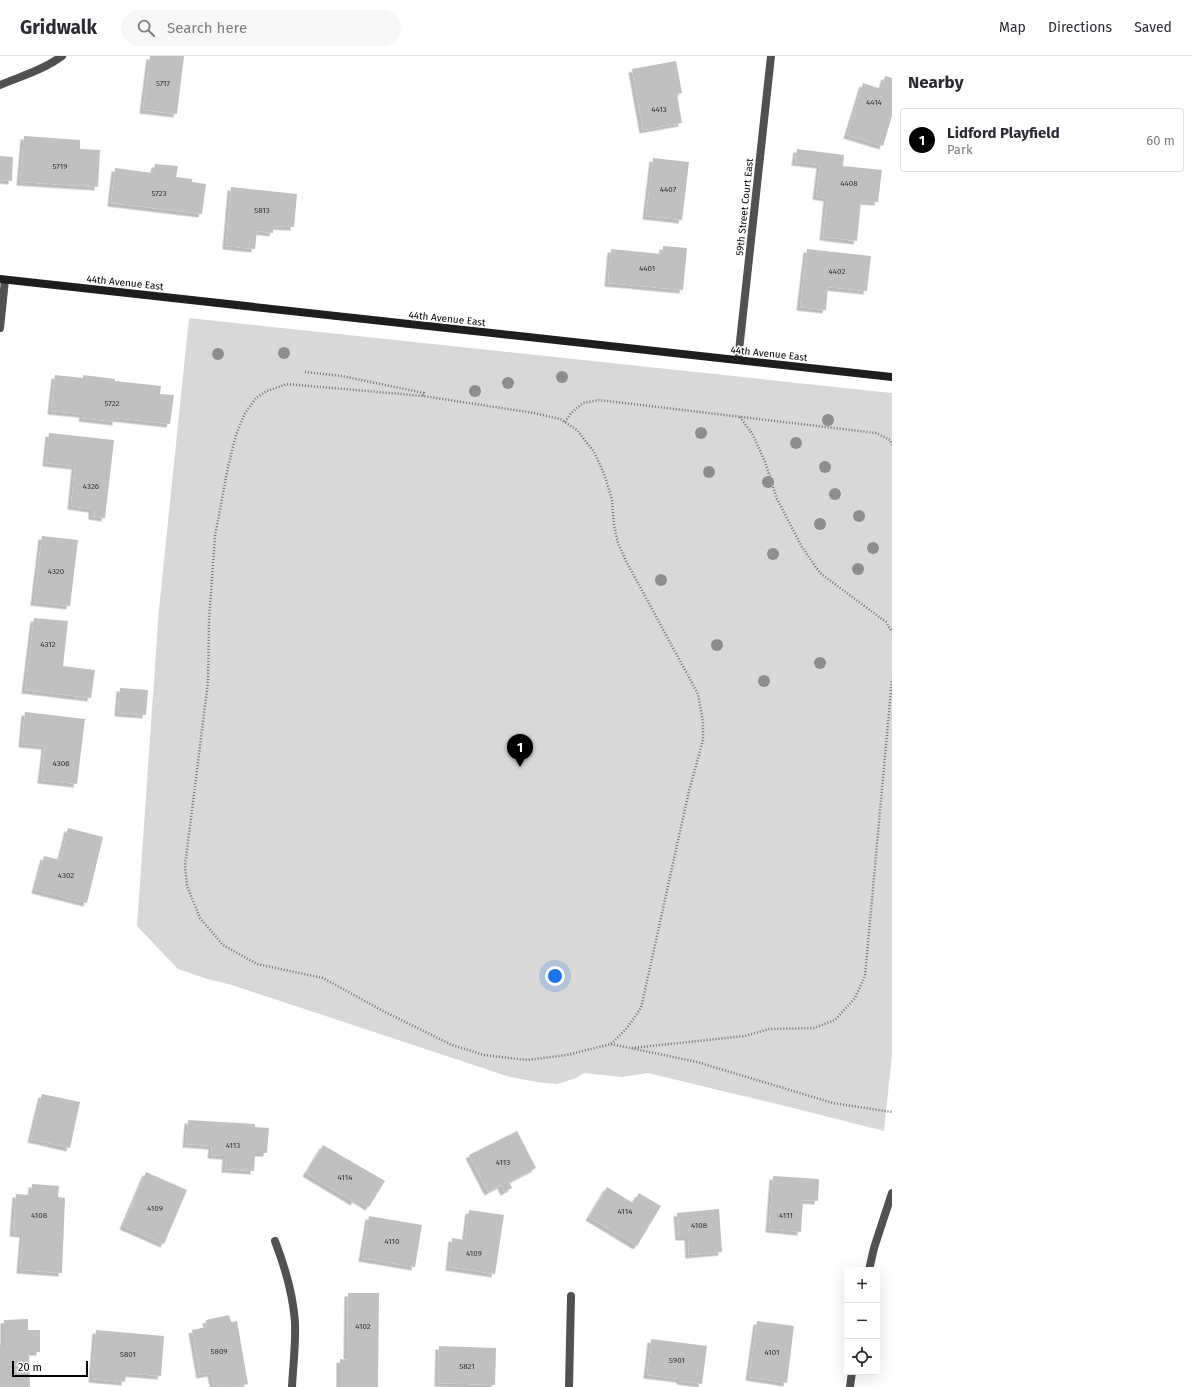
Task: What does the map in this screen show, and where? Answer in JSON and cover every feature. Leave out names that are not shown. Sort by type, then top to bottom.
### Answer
[{"type":"street","points":[[0,85],[30,74],[62,56]]},
{"type":"street","name":"59th Street Court East","points":[[738,360],[771,56]]},
{"type":"street","points":[[0,328],[2,280]]},
{"type":"street","name":"44th Avenue East","points":[[2,280],[892,377]]},
{"type":"street","points":[[870,1267],[874,1248],[892,1193]]},
{"type":"street","points":[[275,1241],[293,1302],[295,1323],[292,1387]]},
{"type":"street","points":[[569,1387],[571,1296]]},
{"type":"street","points":[[850,1387],[852,1375]]},
{"type":"path","points":[[305,372],[342,376],[417,391],[424,393],[424,396]]},
{"type":"path","points":[[611,1044],[627,1028],[641,1008],[689,791],[703,740],[703,722],[698,694],[626,561],[618,543],[614,525],[612,500],[605,476],[594,452],[577,430],[565,422],[560,419],[534,413],[424,396],[286,384],[267,391],[256,398],[245,413],[236,435],[228,467],[215,536],[209,620],[208,682],[185,866],[187,886],[200,918],[223,945],[256,964],[323,978],[383,1011],[452,1045],[484,1055],[527,1060],[567,1055],[611,1044],[697,1062],[833,1104],[892,1112]]},
{"type":"path","points":[[565,422],[571,413],[583,403],[599,400],[876,433],[890,440],[892,445]]},
{"type":"path","points":[[740,417],[753,435],[765,462],[777,499],[802,546],[820,572],[886,622],[892,632]]},
{"type":"path","points":[[632,1048],[745,1036],[770,1029],[814,1028],[835,1020],[855,998],[864,976],[892,679]]},
{"type":"shaded area","points":[[189,318],[892,393],[892,1054],[884,1131],[648,1073],[622,1077],[584,1073],[576,1078],[557,1084],[510,1077],[232,985],[178,969],[137,926],[159,609]]},
{"type":"building","points":[[150,56],[184,56],[177,114],[143,110]]},
{"type":"building","points":[[676,61],[682,93],[677,94],[682,123],[643,130],[632,69]]},
{"type":"building","points":[[885,76],[892,78],[892,116],[883,146],[847,135],[863,83],[881,89]]},
{"type":"building","points":[[24,136],[80,140],[80,149],[100,150],[98,187],[20,182]]},
{"type":"building","points":[[797,149],[844,155],[843,166],[882,170],[878,202],[861,201],[857,241],[823,237],[827,198],[816,196],[820,165],[795,162]]},
{"type":"building","points":[[0,156],[13,157],[12,181],[0,180]]},
{"type":"building","points":[[653,158],[689,162],[682,220],[646,216]]},
{"type":"building","points":[[155,164],[178,166],[176,177],[192,179],[192,182],[206,184],[202,214],[111,203],[115,168],[153,173]]},
{"type":"building","points":[[231,187],[297,194],[294,227],[274,226],[273,233],[257,231],[255,249],[226,246]]},
{"type":"building","points":[[663,246],[687,248],[683,290],[608,283],[611,249],[662,254]]},
{"type":"building","points":[[807,249],[871,256],[867,291],[828,287],[826,310],[800,307]]},
{"type":"building","points":[[55,375],[83,378],[83,375],[115,379],[115,381],[161,386],[160,394],[174,395],[170,424],[116,418],[116,422],[82,418],[83,414],[51,411]]},
{"type":"building","points":[[49,433],[114,440],[105,518],[92,516],[92,509],[71,506],[75,466],[46,463]]},
{"type":"building","points":[[42,536],[78,540],[70,606],[34,602]]},
{"type":"building","points":[[34,618],[68,621],[63,666],[95,670],[91,698],[25,690]]},
{"type":"building","points":[[120,688],[148,690],[146,715],[118,713]]},
{"type":"building","points":[[25,712],[85,719],[77,784],[41,780],[45,746],[22,744]]},
{"type":"building","points":[[68,828],[103,837],[87,903],[35,890],[44,856],[60,860]]},
{"type":"building","points":[[42,1094],[80,1102],[70,1148],[31,1139]]},
{"type":"building","points":[[188,1120],[255,1124],[255,1127],[269,1128],[267,1153],[255,1153],[254,1171],[225,1169],[226,1156],[211,1155],[212,1146],[186,1144]]},
{"type":"building","points":[[517,1131],[536,1168],[509,1182],[512,1188],[504,1192],[501,1185],[488,1192],[469,1155]]},
{"type":"building","points":[[323,1145],[385,1181],[369,1207],[356,1199],[354,1202],[306,1173]]},
{"type":"building","points":[[146,1172],[187,1190],[164,1244],[123,1226]]},
{"type":"building","points":[[773,1176],[819,1179],[818,1201],[803,1200],[801,1232],[769,1229]]},
{"type":"building","points":[[32,1184],[59,1186],[58,1197],[65,1198],[62,1273],[20,1270],[23,1234],[13,1233],[16,1194],[31,1195]]},
{"type":"building","points":[[607,1187],[633,1203],[639,1193],[661,1206],[637,1246],[589,1217]]},
{"type":"building","points":[[719,1209],[722,1252],[689,1255],[688,1237],[679,1237],[677,1213]]},
{"type":"building","points":[[469,1210],[504,1215],[495,1274],[449,1267],[452,1238],[465,1240]]},
{"type":"building","points":[[369,1216],[422,1225],[415,1267],[362,1258]]},
{"type":"building","points":[[348,1293],[379,1293],[378,1387],[340,1387],[340,1359],[347,1360]]},
{"type":"building","points":[[229,1315],[231,1322],[237,1321],[248,1384],[233,1387],[221,1387],[221,1385],[214,1386],[211,1373],[200,1375],[192,1330],[207,1327],[206,1320]]},
{"type":"building","points":[[28,1319],[28,1330],[40,1330],[40,1352],[29,1352],[30,1387],[0,1387],[0,1345],[4,1345],[4,1320]]},
{"type":"building","points":[[757,1321],[794,1326],[787,1383],[749,1377]]},
{"type":"building","points":[[96,1330],[164,1336],[161,1376],[126,1373],[125,1382],[92,1379]]},
{"type":"building","points":[[651,1339],[707,1346],[702,1384],[680,1381],[680,1379],[647,1375]]},
{"type":"building","points":[[439,1346],[496,1348],[495,1385],[438,1383]]},
{"type":"place","name":"Lidford Playfield","points":[[520,767]]}]
